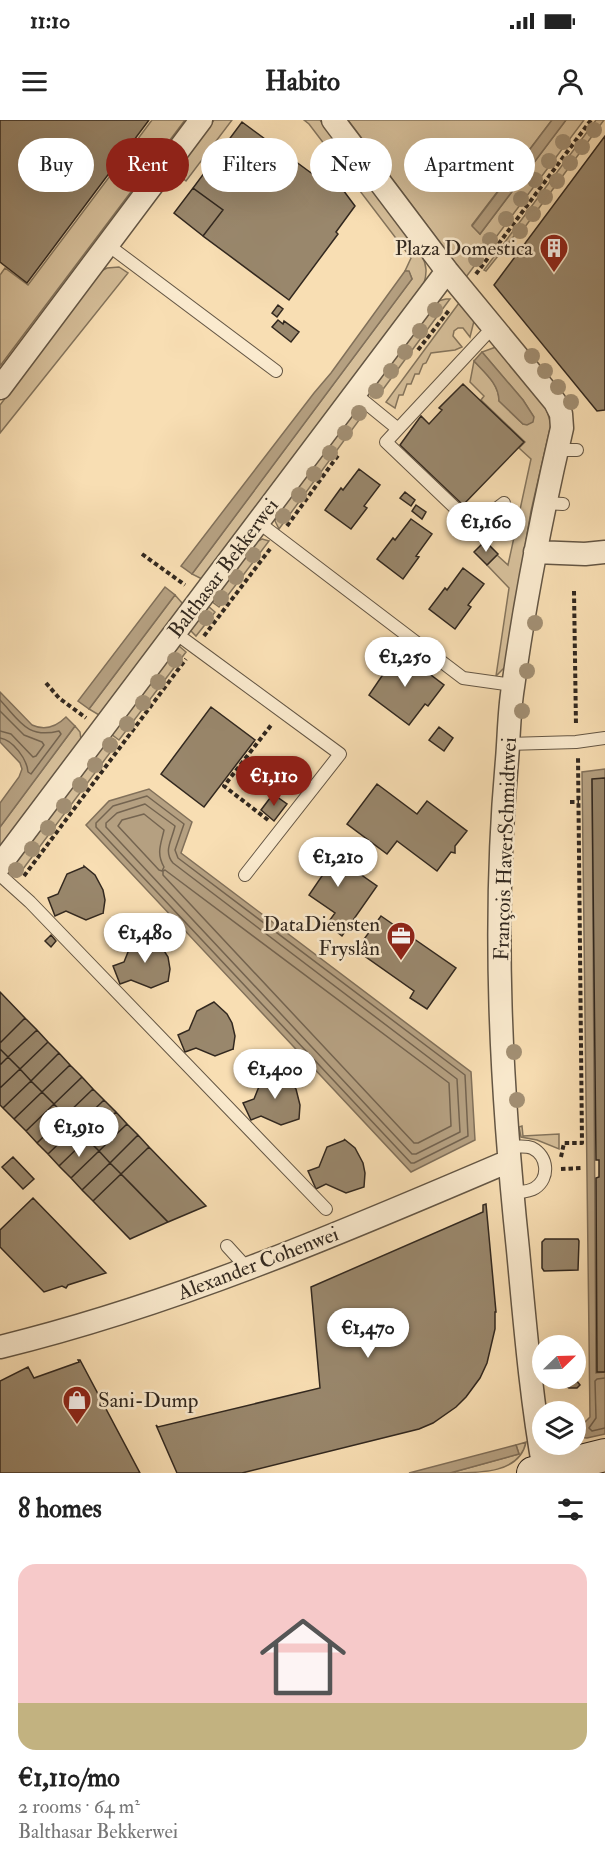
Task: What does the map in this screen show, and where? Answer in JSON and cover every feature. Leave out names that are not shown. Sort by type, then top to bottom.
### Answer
[{"type":"main road","points":[[538,1472],[605,1455]]},
{"type":"street","points":[[0,388],[201,120]]},
{"type":"street","name":"François HaverSchmidtwei","points":[[333,120],[447,272],[555,402],[561,414],[567,450],[554,504],[535,552],[513,685],[503,804],[498,905],[508,1154],[535,1421],[538,1472]]},
{"type":"street","name":"Balthasar Bekkerwei","points":[[0,865],[447,272]]},
{"type":"street","points":[[535,552],[585,554],[605,552]]},
{"type":"street","name":"Alexander Cohenwei","points":[[0,1347],[180,1293],[247,1269],[351,1228],[508,1154]]},
{"type":"lane","points":[[108,245],[276,371]]},
{"type":"lane","points":[[493,327],[386,442],[474,526],[504,503]]},
{"type":"lane","points":[[354,394],[398,429]]},
{"type":"lane","points":[[258,522],[463,678],[513,685]]},
{"type":"lane","points":[[174,632],[340,754],[245,876]]},
{"type":"lane","points":[[508,744],[576,742],[605,738]]},
{"type":"lane","points":[[0,875],[326,1209]]},
{"type":"lane","points":[[508,1154],[525,1146],[540,1154],[546,1168],[545,1176],[535,1188],[512,1194]]},
{"type":"lane","points":[[227,1246],[247,1269]]},
{"type":"path","points":[[414,354],[591,120]]},
{"type":"path","points":[[15,888],[346,446]]},
{"type":"path","points":[[142,554],[222,612]]},
{"type":"path","points":[[574,591],[580,854],[579,1116],[582,1143],[564,1143],[558,1169],[583,1168]]},
{"type":"path","points":[[281,711],[224,786],[281,829]]},
{"type":"path","points":[[570,802],[579,802]]},
{"type":"path","points":[[572,854],[580,854]]},
{"type":"path","points":[[573,904],[580,904]]},
{"type":"shaded area","points":[[152,120],[185,120],[171,138],[138,138]]},
{"type":"shaded area","points":[[214,120],[232,120],[218,138],[201,138],[201,161],[189,177],[189,153]]},
{"type":"shaded area","points":[[304,120],[320,120],[334,138],[320,138]]},
{"type":"shaded area","points":[[348,120],[552,120],[535,142],[535,138],[404,138],[404,192],[497,192],[472,225],[480,234],[512,192],[530,192],[466,277],[392,179],[392,138],[362,138]]},
{"type":"shaded area","points":[[566,120],[584,120],[535,185],[535,161]]},
{"type":"shaded area","points":[[596,120],[604,120],[519,235],[514,236],[486,271],[484,270]]},
{"type":"shaded area","points":[[106,181],[106,192],[131,192],[0,366],[0,275],[5,268],[28,285]]},
{"type":"shaded area","points":[[361,192],[374,192],[422,256],[426,266],[424,283],[202,579],[192,574],[412,279],[409,272],[405,271],[411,258]]},
{"type":"shaded area","points":[[119,267],[128,273],[0,433],[0,405],[101,271]]},
{"type":"shaded area","points":[[450,299],[378,396],[373,391],[374,386],[438,301]]},
{"type":"shaded area","points":[[459,303],[474,321],[470,337],[463,328],[454,331],[453,336],[462,347],[431,353],[419,374],[415,374],[411,384],[407,384],[403,395],[399,395],[395,408],[386,402]]},
{"type":"shaded area","points":[[496,347],[546,408],[551,424],[531,511],[505,667],[496,676],[509,588],[487,565],[497,555],[508,565],[531,459],[519,448],[525,442],[481,400],[484,396],[470,382],[474,361],[494,384],[499,401],[523,424],[533,416],[523,400],[482,352]]},
{"type":"shaded area","points":[[358,410],[365,412],[279,529],[275,521],[276,515],[353,412]]},
{"type":"shaded area","points":[[262,539],[269,541],[219,607],[211,601],[256,542]]},
{"type":"shaded area","points":[[175,595],[183,604],[99,715],[89,709]]},
{"type":"shaded area","points":[[208,606],[215,612],[196,636],[190,630]]},
{"type":"shaded area","points":[[179,646],[186,652],[119,740],[111,734]]},
{"type":"shaded area","points":[[75,726],[80,732],[81,740],[0,848],[0,827]]},
{"type":"shaded area","points":[[107,740],[115,746],[17,877],[13,872],[13,866]]},
{"type":"shaded area","points":[[522,1126],[523,1136],[559,1134],[559,1149],[537,1140],[521,1137],[519,1127]]},
{"type":"shaded area","points":[[526,1442],[516,1460],[507,1465],[474,1473],[450,1473],[519,1454],[516,1445]]},
{"type":"water","points":[[552,120],[566,120],[535,161],[535,143]]},
{"type":"water","points":[[498,192],[512,192],[480,234],[472,226]]},
{"type":"water","points":[[405,271],[409,271],[412,279],[192,574],[181,566],[331,373]]},
{"type":"water","points":[[482,352],[523,400],[534,417],[533,422],[523,424],[499,401],[494,384],[474,361]]},
{"type":"water","points":[[165,587],[175,595],[89,709],[78,701]]},
{"type":"water","points":[[0,692],[32,725],[41,728],[50,727],[66,717],[75,726],[0,827],[0,803],[19,777],[22,769],[20,763],[0,742]]},
{"type":"water","points":[[605,769],[605,778],[592,780],[596,1373],[605,1372],[605,1434],[587,1438],[586,1421],[590,1417],[582,772]]},
{"type":"water","points":[[149,789],[192,822],[181,853],[471,1072],[475,1140],[411,1172],[86,825],[109,801]]},
{"type":"water","points":[[516,1445],[519,1454],[450,1473],[409,1473]]},
{"type":"building","points":[[0,120],[149,120],[136,138],[106,138],[106,177],[27,283],[0,262]]},
{"type":"building","points":[[242,122],[264,138],[230,138]]},
{"type":"building","name":"Plaza Domestica","points":[[605,136],[605,410],[597,411],[494,285]]},
{"type":"building","points":[[298,163],[310,172],[310,192],[345,192],[355,206],[336,232],[338,234],[289,300],[203,236],[223,210],[193,188],[201,177],[201,192],[298,192]]},
{"type":"building","points":[[193,188],[223,210],[203,236],[174,213]]},
{"type":"building","points":[[278,305],[283,309],[277,317],[272,313]]},
{"type":"building","points":[[278,320],[283,324],[284,321],[299,332],[291,342],[272,327]]},
{"type":"building","points":[[463,384],[524,442],[463,505],[400,445],[421,416],[429,424],[442,410],[439,408]]},
{"type":"building","points":[[359,469],[380,485],[364,506],[367,508],[351,529],[325,510]]},
{"type":"building","points":[[405,492],[415,500],[411,506],[400,498]]},
{"type":"building","points":[[416,505],[426,512],[422,519],[412,511]]},
{"type":"building","points":[[411,519],[432,534],[403,579],[377,559]]},
{"type":"building","points":[[485,541],[498,554],[487,565],[474,552]]},
{"type":"building","points":[[463,568],[484,584],[468,605],[471,607],[455,629],[429,609]]},
{"type":"building","points":[[398,650],[444,685],[409,725],[369,695],[384,673],[382,671]]},
{"type":"building","points":[[211,707],[255,740],[204,807],[161,774]]},
{"type":"building","points":[[439,727],[453,738],[444,751],[429,740]]},
{"type":"building","points":[[605,778],[605,1372],[597,1372],[596,1178],[599,1177],[599,1160],[596,1160],[592,779]]},
{"type":"building","points":[[377,784],[417,814],[427,801],[467,831],[455,846],[455,853],[451,852],[437,871],[397,841],[387,854],[347,824]]},
{"type":"building","points":[[273,794],[287,804],[274,821],[261,810]]},
{"type":"building","points":[[316,843],[377,886],[342,936],[327,924],[335,913],[309,895],[322,876],[303,863]]},
{"type":"building","points":[[84,866],[95,875],[103,890],[105,900],[103,914],[86,920],[66,911],[55,916],[48,898],[58,894],[67,874]]},
{"type":"building","points":[[381,916],[456,968],[427,1009],[410,998],[414,991],[356,950]]},
{"type":"building","points":[[149,934],[158,941],[168,957],[170,969],[168,982],[151,988],[131,980],[120,984],[113,966],[124,962],[132,942]]},
{"type":"building","points":[[51,935],[56,941],[51,947],[45,941]]},
{"type":"building","points":[[0,992],[25,1018],[0,1043]]},
{"type":"building","points":[[214,1002],[227,1014],[232,1023],[235,1036],[233,1050],[215,1056],[196,1048],[185,1052],[178,1035],[189,1030],[197,1011]]},
{"type":"building","points":[[25,1018],[37,1030],[8,1057],[0,1049],[0,1043]]},
{"type":"building","points":[[37,1030],[48,1042],[20,1069],[8,1057]]},
{"type":"building","points":[[48,1042],[59,1053],[31,1081],[20,1069]]},
{"type":"building","points":[[0,1049],[8,1057],[0,1065]]},
{"type":"building","points":[[59,1053],[70,1065],[42,1092],[31,1081]]},
{"type":"building","points":[[8,1057],[20,1069],[0,1088],[0,1065]]},
{"type":"building","points":[[70,1065],[82,1077],[54,1104],[42,1092]]},
{"type":"building","points":[[20,1069],[31,1081],[3,1108],[0,1105],[0,1088]]},
{"type":"building","points":[[278,1071],[288,1078],[296,1089],[300,1105],[299,1119],[281,1125],[261,1116],[251,1120],[243,1103],[254,1099],[262,1079]]},
{"type":"building","points":[[82,1077],[93,1089],[65,1116],[54,1104]]},
{"type":"building","points":[[31,1081],[42,1092],[14,1119],[3,1108]]},
{"type":"building","points":[[93,1089],[104,1100],[76,1127],[65,1116]]},
{"type":"building","points":[[42,1092],[54,1104],[26,1131],[14,1119]]},
{"type":"building","points":[[104,1100],[116,1112],[87,1139],[76,1127]]},
{"type":"building","points":[[54,1104],[65,1116],[37,1143],[26,1131]]},
{"type":"building","points":[[116,1112],[127,1124],[99,1151],[87,1139]]},
{"type":"building","points":[[65,1116],[76,1127],[48,1154],[37,1143]]},
{"type":"building","points":[[127,1124],[138,1135],[110,1163],[99,1151]]},
{"type":"building","points":[[76,1127],[87,1139],[59,1166],[48,1154]]},
{"type":"building","points":[[138,1135],[149,1147],[121,1174],[110,1163]]},
{"type":"building","points":[[87,1139],[99,1151],[71,1178],[59,1166]]},
{"type":"building","points":[[344,1139],[355,1148],[363,1163],[364,1187],[346,1193],[326,1184],[316,1189],[308,1171],[319,1167],[327,1147]]},
{"type":"building","points":[[149,1147],[206,1206],[168,1222],[121,1174]]},
{"type":"building","points":[[99,1151],[110,1163],[82,1190],[71,1178]]},
{"type":"building","points":[[13,1157],[34,1179],[23,1189],[2,1167]]},
{"type":"building","points":[[110,1163],[121,1174],[93,1201],[82,1190]]},
{"type":"building","points":[[121,1174],[168,1222],[130,1239],[93,1201]]},
{"type":"building","points":[[33,1198],[106,1273],[68,1285],[66,1288],[62,1286],[44,1292],[0,1247],[0,1230]]},
{"type":"building","points":[[486,1204],[496,1312],[495,1329],[487,1363],[480,1378],[456,1407],[433,1423],[419,1429],[242,1473],[177,1473],[156,1425],[158,1427],[320,1388],[311,1287],[483,1212],[483,1205]]},
{"type":"building","points":[[545,1239],[578,1239],[578,1270],[544,1271],[542,1242]]},
{"type":"building","points":[[78,1360],[140,1473],[0,1473],[0,1381],[28,1367],[34,1378],[79,1362]]},
{"type":"place","name":"Plaza Domestica","points":[[554,274]]},
{"type":"place","name":"DataDiensten Fryslân","points":[[401,962]]},
{"type":"place","name":"Sani-Dump","points":[[77,1426]]}]
